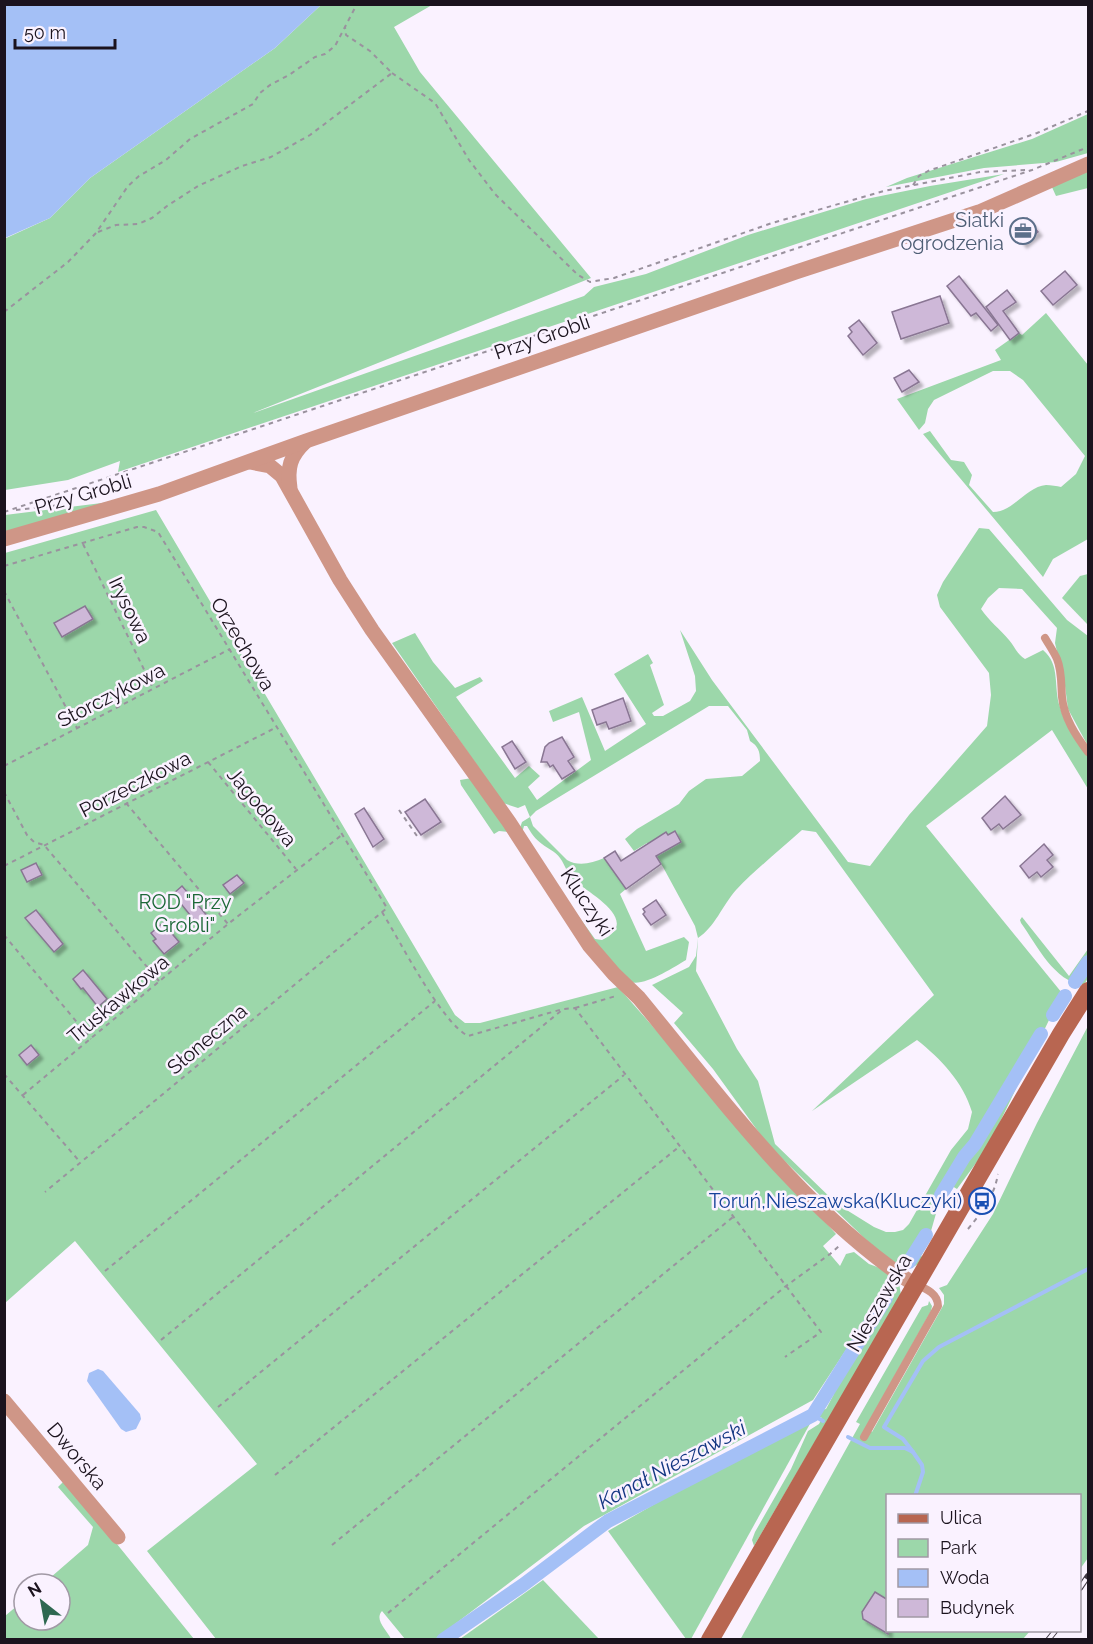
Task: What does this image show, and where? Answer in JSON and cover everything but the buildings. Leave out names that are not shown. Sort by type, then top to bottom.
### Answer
[{"type":"main road","name":"Nieszawska","points":[[710,1640],[1061,1034],[1089,991]]},
{"type":"street","name":"Przy Grobli","points":[[4,539],[159,494],[796,272],[979,212],[1089,164]]},
{"type":"street","points":[[290,488],[288,474],[290,460],[296,450],[306,441]]},
{"type":"street","name":"Kluczyki","points":[[250,462],[270,466],[282,476],[360,612],[511,825],[589,945],[632,991],[778,1165],[849,1234],[879,1260],[915,1285]]},
{"type":"street","name":"Dworska","points":[[4,1401],[118,1537]]},
{"type":"lane","points":[[1045,638],[1057,657],[1062,699],[1069,722],[1078,740],[1089,752]]},
{"type":"lane","points":[[864,1437],[938,1306],[935,1295],[915,1285]]},
{"type":"path","points":[[4,312],[60,269],[96,233],[128,186],[139,176],[166,160],[190,139],[253,104],[260,93],[270,85],[315,57],[325,54],[335,45],[357,4]]},
{"type":"path","points":[[345,26],[346,35],[370,51],[392,73],[435,103],[468,159],[495,194],[578,275],[590,282],[614,278],[772,223],[884,191],[980,172],[1032,170],[1066,162]]},
{"type":"path","points":[[96,233],[116,225],[138,224],[152,218],[198,186],[242,166],[271,157],[310,135],[392,73]]},
{"type":"path","points":[[913,185],[919,176],[928,171],[1037,133],[1089,111]]},
{"type":"path","points":[[4,512],[1032,170],[1089,147]]},
{"type":"path","name":"Orzechowa","points":[[4,566],[137,527],[158,532],[387,908]]},
{"type":"path","name":"Irysowa","points":[[83,544],[153,688]]},
{"type":"path","points":[[4,591],[77,728]]},
{"type":"path","name":"Storczykowa","points":[[4,766],[230,649]]},
{"type":"path","name":"Porzeczkowa","points":[[4,866],[278,726]]},
{"type":"path","name":"Jagodowa","points":[[207,762],[296,869]]},
{"type":"path","points":[[4,792],[27,835],[34,842],[44,845],[159,981]]},
{"type":"path","points":[[126,803],[228,924]]},
{"type":"path","points":[[399,810],[417,836]]},
{"type":"path","name":"Truskawkowa","points":[[22,1095],[228,924],[343,834]]},
{"type":"path","points":[[34,842],[35,850]]},
{"type":"path","name":"Słoneczna","points":[[45,1192],[387,908]]},
{"type":"path","points":[[382,912],[435,1001],[458,1031],[468,1036],[632,991]]},
{"type":"path","points":[[4,935],[91,1039]]},
{"type":"path","points":[[105,1271],[435,1001]]},
{"type":"path","points":[[575,1008],[821,1332],[785,1357]]},
{"type":"path","points":[[161,1340],[563,1009]]},
{"type":"path","points":[[4,1074],[80,1162]]},
{"type":"path","points":[[218,1407],[624,1075]]},
{"type":"path","points":[[275,1474],[680,1146]]},
{"type":"path","points":[[332,1545],[733,1217]]},
{"type":"path","points":[[388,1613],[786,1286],[830,1254],[849,1234]]},
{"type":"green space","points":[[321,5],[432,5],[394,27],[420,72],[591,278],[253,413],[584,296],[594,287],[646,274],[748,235],[866,199],[1004,174],[118,472],[120,461],[68,480],[5,490],[4,239],[50,218],[90,178],[275,48]]},
{"type":"green space","points":[[1088,114],[1088,153],[1056,162],[984,168],[886,187],[907,178],[1032,139]]},
{"type":"green space","points":[[1088,168],[1088,188],[1056,196],[1051,185]]},
{"type":"green space","points":[[1046,313],[1088,365],[1088,539],[1053,559],[1043,577],[923,434],[930,431],[951,460],[964,462],[972,475],[969,485],[993,512],[1007,508],[1039,487],[1046,485],[1061,487],[1076,474],[1085,456],[1023,380],[1010,371],[993,371],[934,400],[928,409],[925,423],[919,430],[897,399],[1001,360],[995,350],[1019,333],[1022,335]]},
{"type":"green space","points":[[134,499],[5,534],[5,515]]},
{"type":"green space","name":"ROD \"Przy Grobli\"","points":[[156,510],[455,1015],[465,1023],[480,1023],[618,987],[836,1234],[823,1246],[840,1266],[846,1254],[854,1252],[899,1283],[901,1295],[754,1546],[752,1540],[755,1532],[791,1469],[808,1431],[819,1424],[822,1418],[816,1415],[820,1410],[826,1409],[834,1394],[832,1388],[880,1312],[878,1311],[863,1332],[859,1330],[813,1400],[584,1526],[434,1640],[405,1639],[382,1611],[379,1618],[391,1639],[216,1639],[147,1551],[257,1464],[75,1241],[5,1303],[5,553]]},
{"type":"green space","points":[[979,528],[989,529],[1067,620],[1088,636],[1088,746],[1068,709],[1055,643],[1057,628],[1022,589],[999,588],[988,598],[981,609],[1025,659],[1043,650],[1049,656],[1054,669],[1062,714],[1071,733],[1088,755],[1088,789],[1052,730],[926,826],[1062,993],[989,1145],[986,1145],[987,1148],[957,1189],[952,1186],[937,1210],[927,1245],[921,1256],[924,1258],[919,1263],[914,1267],[905,1268],[885,1258],[768,1145],[713,1069],[674,1023],[683,1013],[652,985],[689,967],[696,956],[698,938],[695,926],[663,867],[647,843],[634,851],[625,839],[637,829],[679,804],[689,791],[706,779],[742,776],[760,761],[758,749],[750,741],[747,730],[728,706],[709,706],[536,811],[530,817],[525,805],[518,808],[503,803],[392,643],[415,633],[433,662],[455,688],[480,677],[483,681],[456,697],[515,778],[529,766],[540,776],[528,787],[537,800],[591,760],[579,712],[553,722],[549,711],[582,697],[605,751],[646,724],[614,674],[648,654],[653,663],[650,665],[664,705],[652,713],[654,716],[663,716],[690,701],[696,691],[695,676],[680,630],[712,680],[848,862],[870,866],[909,815],[987,726],[991,695],[989,673],[940,607],[937,595],[943,582]],"holes":[[[802,830],[816,832],[934,995],[812,1111],[917,1040],[957,1081],[972,1112],[968,1129],[951,1150],[909,1224],[903,1230],[886,1232],[837,1204],[775,1144],[758,1081],[737,1049],[696,971],[698,938],[736,890],[760,867]]]},
{"type":"green space","points":[[1088,574],[1088,625],[1062,598],[1080,576]]},
{"type":"green space","points":[[472,778],[509,832],[499,831],[494,834],[461,785],[460,780]]},
{"type":"green space","points":[[530,817],[533,826],[567,860],[586,864],[604,858],[626,889],[620,894],[646,951],[684,937],[689,942],[686,960],[659,976],[643,982],[630,982],[602,952],[554,882],[595,939],[602,940],[613,933],[617,925],[615,916],[601,900],[572,879],[558,856],[537,840],[527,826],[524,826],[522,833],[520,828],[522,822]]},
{"type":"green space","points":[[1022,917],[1069,976],[1088,949],[1088,978],[1084,985],[1073,982],[1055,970],[1021,923]]},
{"type":"green space","points":[[1088,1026],[1088,1558],[1081,1568],[1081,1494],[886,1494],[886,1632],[1029,1632],[1023,1639],[740,1640],[860,1424],[856,1422],[922,1307],[928,1305],[929,1301],[932,1306],[931,1311],[866,1427],[872,1432],[944,1304],[944,1295],[939,1288],[947,1285],[993,1214]]},
{"type":"green space","points":[[811,1422],[691,1639],[686,1639],[608,1531],[757,1445]]},
{"type":"green space","points":[[65,1480],[194,1639],[5,1640],[5,1616],[12,1610],[12,1632],[72,1632],[72,1572],[57,1572],[88,1545],[93,1527],[58,1487]]},
{"type":"green space","points":[[543,1580],[599,1639],[460,1639]]},
{"type":"water","points":[[4,5],[321,5],[275,48],[90,178],[50,218],[5,238]]},
{"type":"water","points":[[98,1369],[103,1371],[140,1414],[141,1419],[136,1429],[126,1432],[121,1429],[87,1381],[89,1373]]},
{"type":"waterway","name":"Kanał Nieszawski","points":[[1075,982],[1088,962]]},
{"type":"waterway","name":"Kanał Nieszawski","points":[[1053,1015],[1065,996]]},
{"type":"waterway","name":"Kanał Nieszawski","points":[[941,1195],[964,1157],[975,1144],[1041,1034]]},
{"type":"waterway","name":"Kanał Nieszawski","points":[[909,1262],[926,1235]]},
{"type":"waterway","points":[[913,1452],[903,1439],[884,1427],[923,1361],[939,1347],[1088,1269]]},
{"type":"waterway","name":"Kanał Nieszawski","points":[[443,1640],[523,1585],[608,1521],[813,1415],[886,1298]]},
{"type":"waterway","points":[[813,1415],[823,1421]]},
{"type":"waterway","points":[[848,1437],[870,1448],[905,1448],[913,1452],[922,1465],[923,1472],[916,1494]]},
{"type":"railway","points":[[1081,1586],[1088,1576]]},
{"type":"railway","points":[[1048,1640],[1054,1632]]},
{"type":"place","name":"Siatki ogrodzenia","points":[[1023,231]]},
{"type":"place","name":"Toruń,Nieszawska(Kluczyki)","points":[[982,1201]]}]
